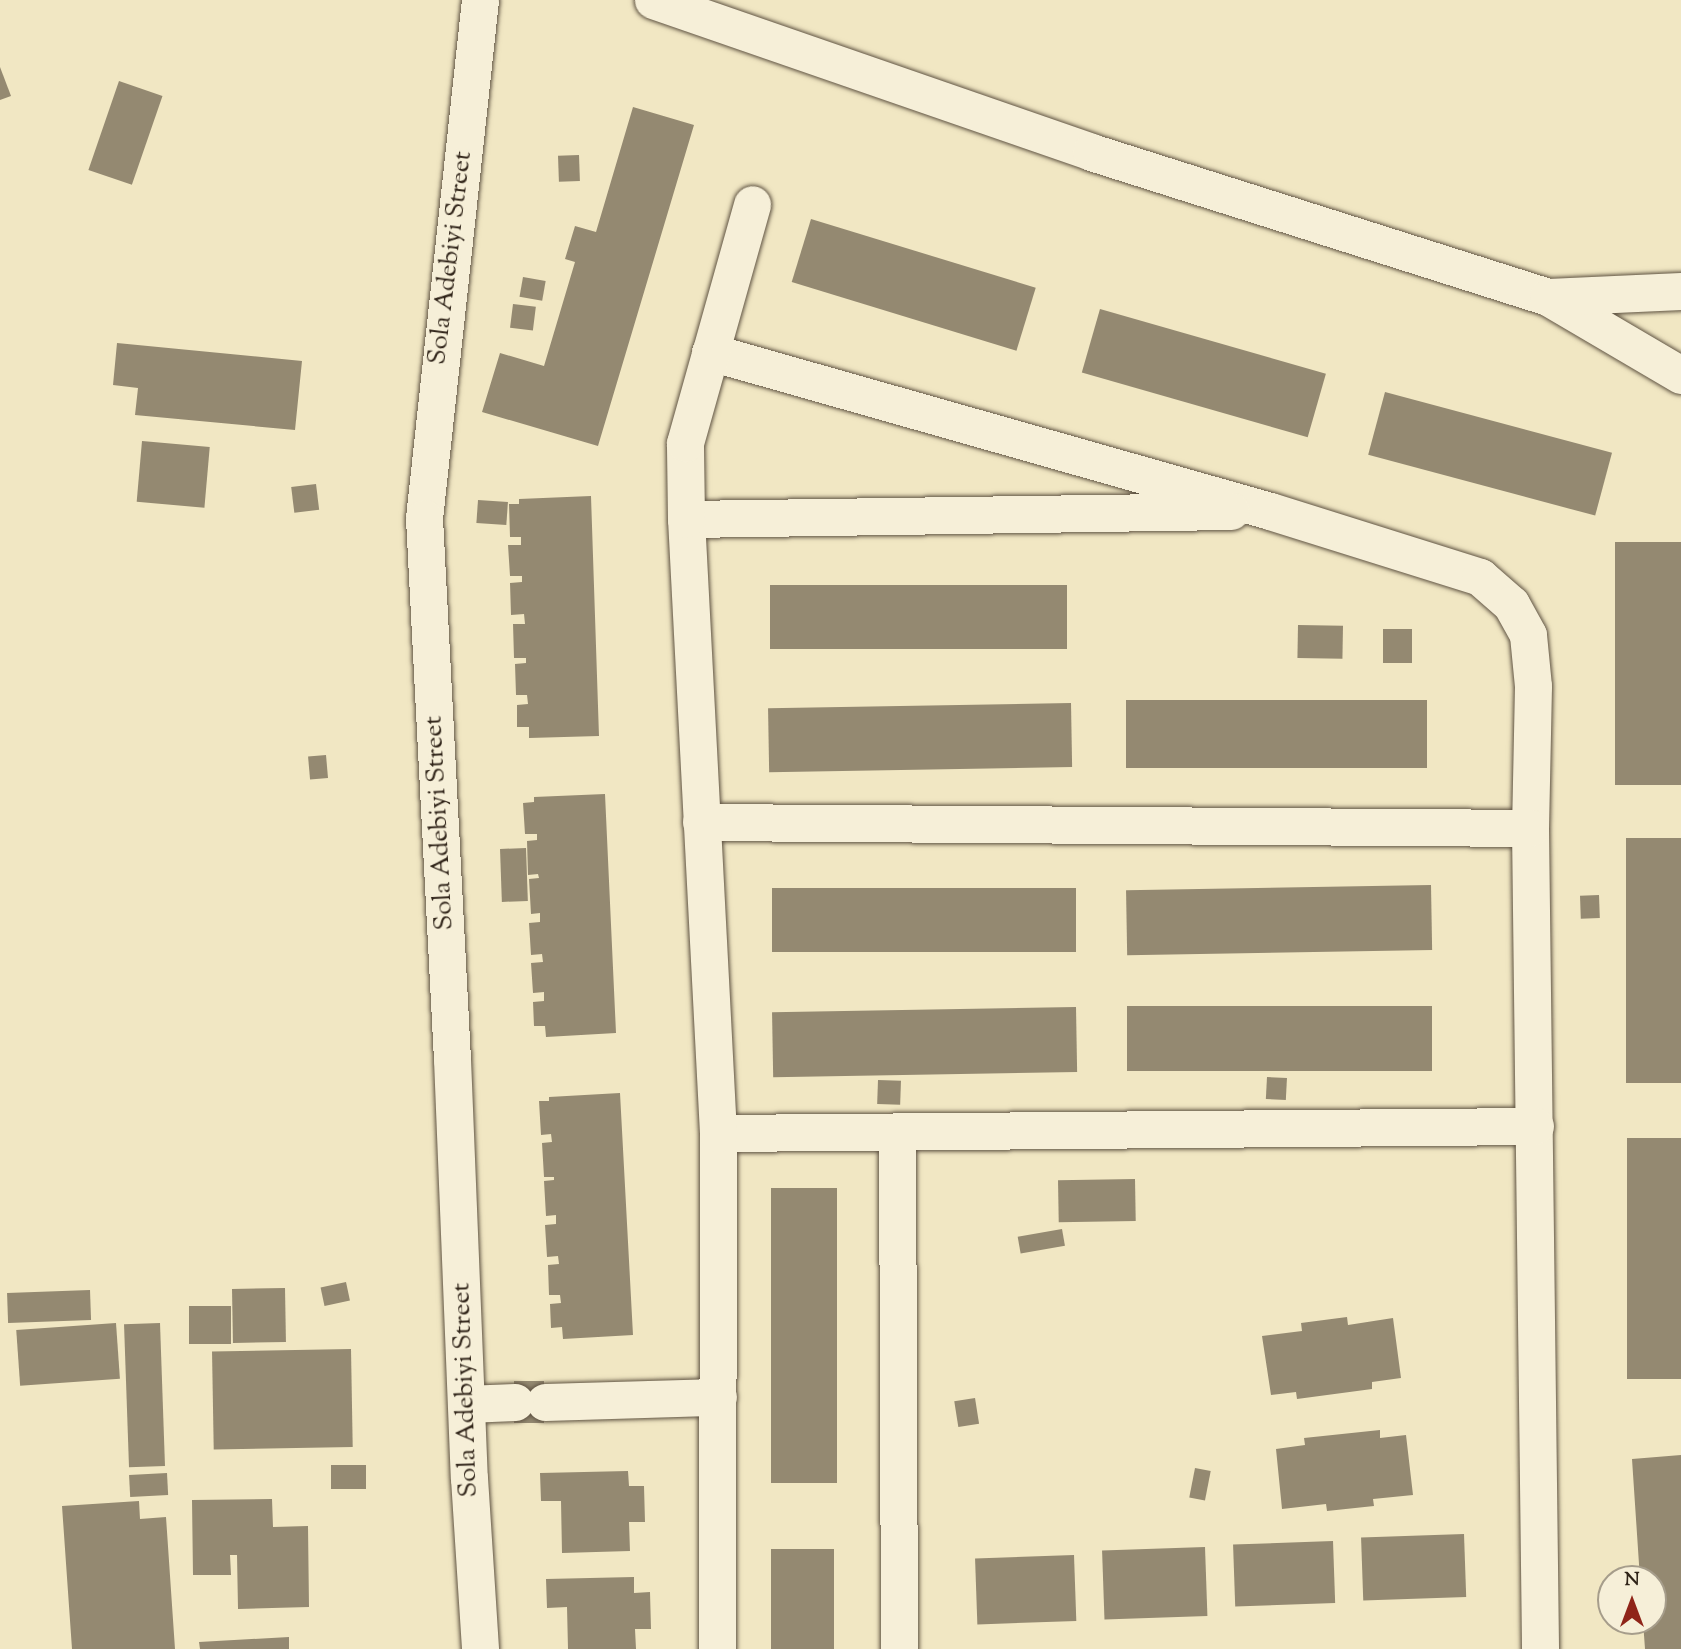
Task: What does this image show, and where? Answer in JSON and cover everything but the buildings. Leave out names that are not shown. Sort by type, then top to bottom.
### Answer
[{"type":"street","name":"Sola Adebiyi Street","points":[[480,0],[424,518],[480,1649]]},
{"type":"street","points":[[653,0],[1091,152],[1548,297],[1681,375]]},
{"type":"street","points":[[717,1649],[718,1133],[686,519],[685,443],[752,204]]},
{"type":"street","points":[[1548,297],[1681,291]]},
{"type":"street","points":[[710,352],[1270,511],[1480,577],[1511,604],[1528,635],[1533,687],[1530,828],[1535,1126],[1531,1649]]},
{"type":"street","points":[[686,519],[1270,511]]},
{"type":"street","points":[[701,822],[1530,828]]},
{"type":"street","points":[[718,1133],[1535,1126]]},
{"type":"street","points":[[897,1132],[899,1649]]},
{"type":"street","points":[[466,1404],[718,1397]]}]
